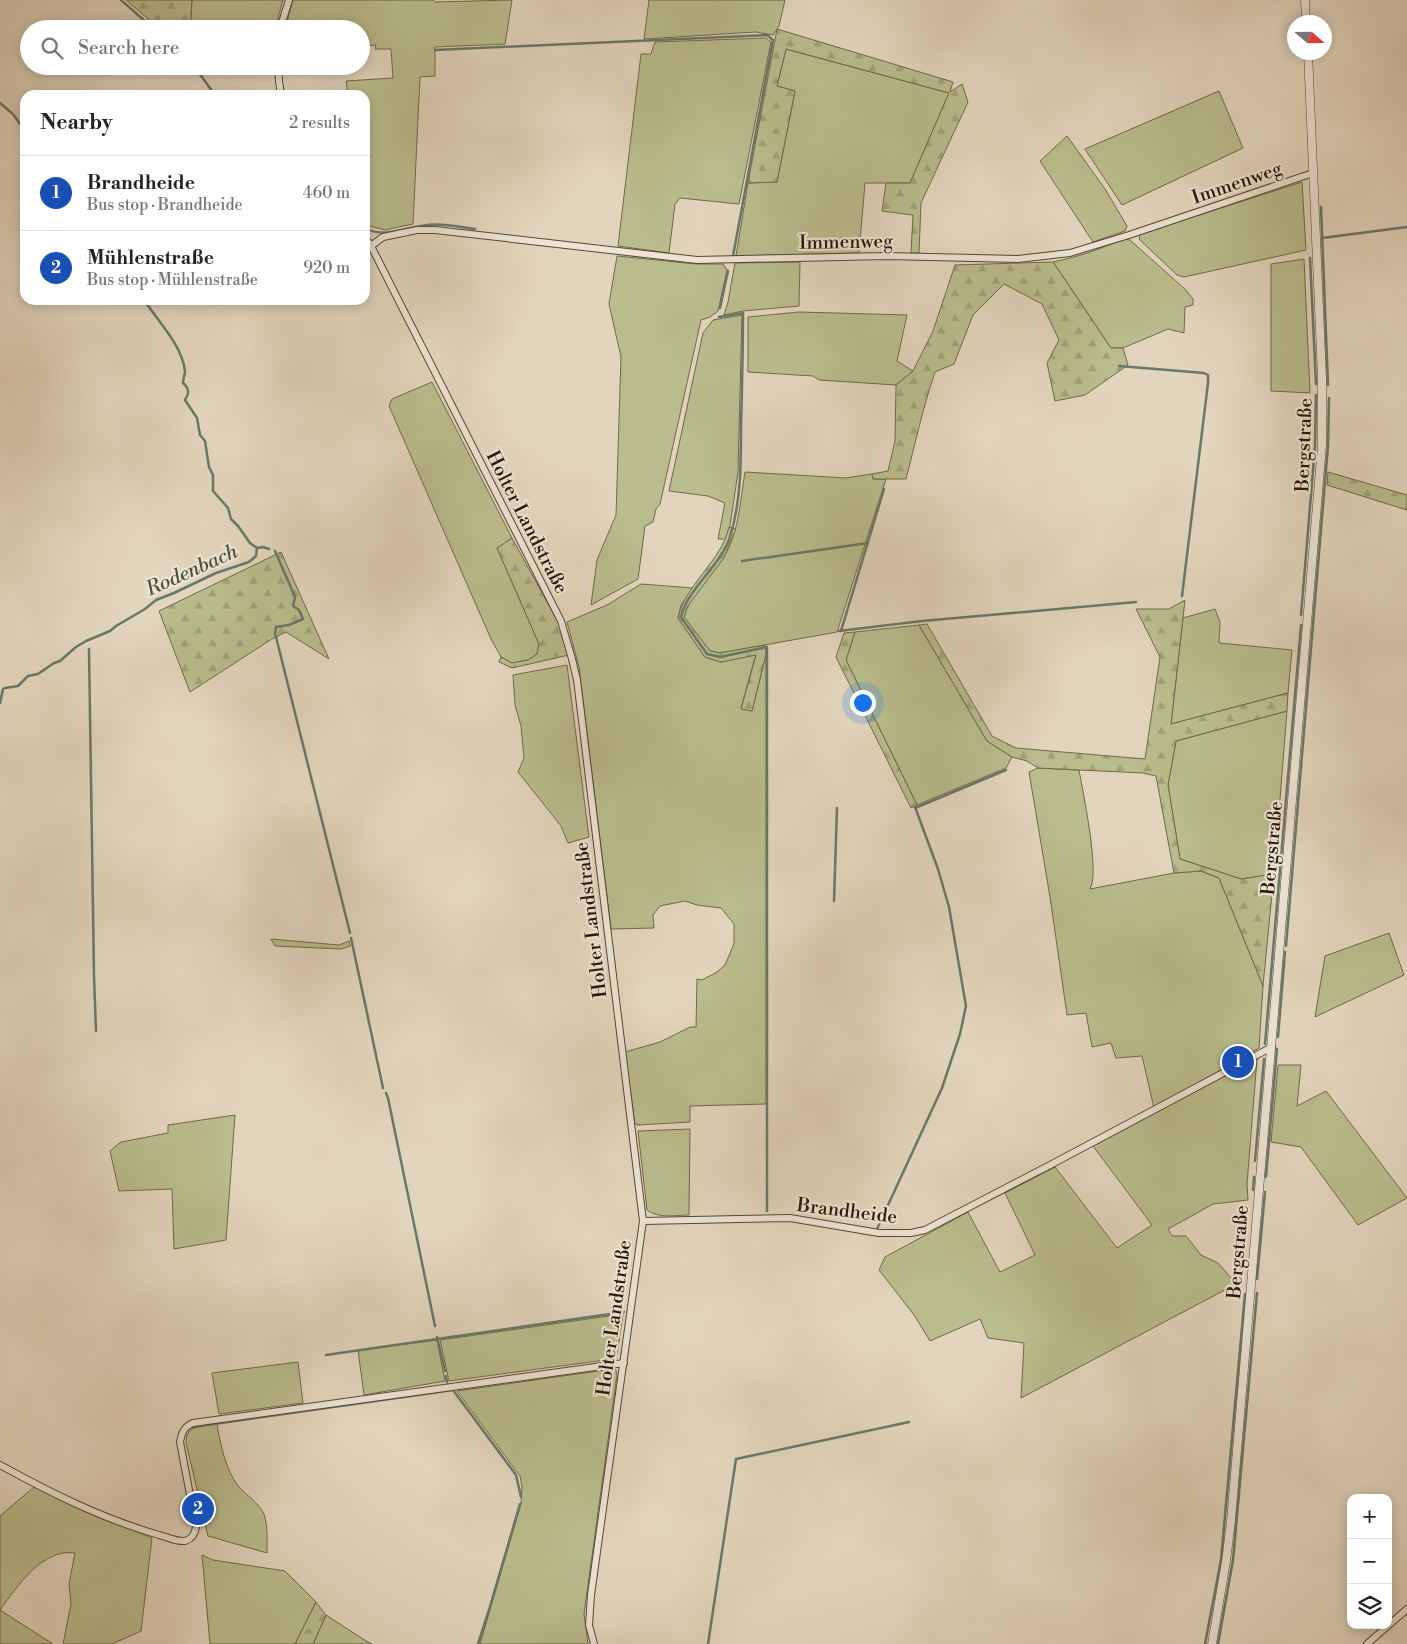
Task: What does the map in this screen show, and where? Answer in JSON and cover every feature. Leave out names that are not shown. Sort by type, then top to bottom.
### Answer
[{"type":"street","points":[[283,20],[289,0]]},
{"type":"street","points":[[1306,0],[1306,15]]},
{"type":"street","name":"Bergstraße","points":[[1212,1644],[1226,1561],[1230,1521],[1322,446],[1322,384],[1308,60]]},
{"type":"street","points":[[278,75],[281,90]]},
{"type":"street","name":"Immenweg","points":[[371,246],[383,237],[417,230],[435,230],[697,260],[886,256],[1018,259],[1070,253],[1313,173]]},
{"type":"street","name":"Holter Landstraße","points":[[371,246],[561,621],[572,659],[578,690],[643,1221],[591,1595],[589,1625],[594,1644]]},
{"type":"street","name":"Brandheide","points":[[643,1221],[790,1218],[879,1233],[912,1233],[925,1230],[1272,1047]]},
{"type":"street","points":[[0,1465],[41,1488],[86,1508],[140,1530],[179,1541],[186,1541],[196,1533],[196,1527],[180,1442],[182,1432],[186,1426],[193,1422],[624,1363]]},
{"type":"street","points":[[1367,1644],[1407,1608]]},
{"type":"green space","points":[[126,0],[192,0],[191,20],[149,20]]},
{"type":"green space","points":[[192,0],[283,0],[277,20],[191,20]]},
{"type":"green space","points":[[293,0],[433,0],[435,2],[512,0],[505,44],[435,47],[435,76],[420,77],[413,224],[385,230],[370,226],[370,90],[347,90],[346,81],[393,78],[391,49],[375,49],[376,45],[370,45],[370,20],[287,20]]},
{"type":"green space","points":[[649,0],[785,0],[779,26],[773,35],[756,32],[644,39]]},
{"type":"green space","points":[[777,29],[953,82],[950,92],[962,84],[968,102],[921,203],[919,253],[911,253],[913,215],[882,211],[886,183],[910,183],[949,93],[786,49],[777,86],[795,91],[777,182],[748,183]]},
{"type":"green space","points":[[766,38],[771,42],[739,204],[680,198],[675,204],[669,253],[618,246],[641,54],[651,54],[655,42]]},
{"type":"green space","points":[[786,49],[949,93],[910,183],[865,183],[859,253],[736,256],[748,183],[777,182],[795,91],[777,86]]},
{"type":"green space","points":[[1219,91],[1243,148],[1122,205],[1085,149]]},
{"type":"green space","points":[[1067,136],[1105,189],[1127,226],[1125,231],[1093,242],[1040,161]]},
{"type":"green space","points":[[1302,182],[1306,250],[1184,277],[1177,275],[1139,239],[1140,234]]},
{"type":"green space","points":[[1122,239],[1130,240],[1186,290],[1193,299],[1193,305],[1185,307],[1184,333],[1168,329],[1123,348],[1111,348],[1053,262],[1088,253]]},
{"type":"green space","points":[[617,256],[696,264],[723,264],[727,270],[718,311],[710,317],[701,320],[660,504],[656,509],[653,522],[645,526],[638,579],[591,605],[597,560],[616,515],[621,357],[609,304]]},
{"type":"green space","points":[[1304,259],[1310,393],[1271,391],[1271,264]]},
{"type":"green space","points":[[800,262],[799,306],[743,311],[724,315],[735,263]]},
{"type":"green space","points":[[1053,262],[1111,348],[1123,348],[1128,365],[1085,395],[1055,401],[1047,363],[1059,340],[1042,304],[1004,284],[973,315],[954,364],[935,372],[906,479],[873,479],[872,474],[888,471],[895,441],[896,385],[913,371],[933,331],[955,265]]},
{"type":"green space","points":[[799,312],[907,315],[897,361],[913,371],[896,385],[819,380],[813,376],[748,372],[748,317]]},
{"type":"green space","points":[[742,315],[738,472],[730,526],[726,539],[718,539],[725,503],[708,496],[669,491],[703,333],[713,320]]},
{"type":"green space","points":[[432,382],[512,538],[497,548],[539,644],[537,654],[528,660],[512,663],[501,657],[491,639],[389,406],[392,399]]},
{"type":"green space","points":[[745,472],[846,478],[872,474],[873,479],[886,479],[837,632],[720,653],[710,651],[684,618],[690,602],[728,550],[738,518]]},
{"type":"green space","points":[[1328,472],[1407,495],[1407,510],[1327,485]]},
{"type":"green space","points":[[729,527],[736,529],[723,559],[687,607],[684,617],[710,651],[720,653],[765,645],[766,654],[752,711],[741,709],[756,655],[721,662],[705,657],[678,618],[688,594],[719,551]]},
{"type":"green space","points":[[512,538],[558,622],[569,655],[512,668],[499,662],[501,657],[512,663],[528,660],[537,654],[539,644],[497,548]]},
{"type":"green space","points":[[281,552],[329,659],[286,632],[190,692],[159,611]]},
{"type":"green space","points":[[641,584],[693,588],[681,605],[678,618],[705,657],[721,662],[756,654],[741,708],[752,711],[766,654],[766,1104],[690,1106],[690,1122],[638,1125],[635,1124],[625,1052],[660,1042],[690,1027],[696,1027],[697,979],[702,980],[725,965],[734,944],[734,924],[721,908],[697,905],[685,901],[660,906],[653,915],[654,928],[611,929],[579,667],[567,622],[607,605]]},
{"type":"green space","points":[[1185,600],[1171,724],[1288,693],[1287,711],[1176,741],[1168,785],[1180,859],[1241,879],[1274,874],[1263,986],[1219,878],[1201,871],[1174,873],[1156,776],[1143,773],[1038,768],[1027,761],[1012,757],[987,741],[919,625],[927,624],[992,736],[1016,748],[1145,759],[1160,657],[1136,609],[1169,609]]},
{"type":"green space","points":[[1215,609],[1220,622],[1219,643],[1292,650],[1288,693],[1171,724],[1183,618]]},
{"type":"green space","points":[[919,625],[987,741],[1012,757],[1006,768],[917,805],[846,660],[855,632]]},
{"type":"green space","points":[[855,632],[846,660],[917,805],[911,808],[836,657],[844,633]]},
{"type":"green space","points":[[567,665],[589,837],[568,843],[561,826],[518,772],[524,758],[521,726],[515,705],[513,675]]},
{"type":"green space","points":[[1287,711],[1274,874],[1241,879],[1180,859],[1168,785],[1176,741]]},
{"type":"green space","points":[[1038,768],[1079,770],[1092,850],[1093,880],[1090,889],[1174,873],[1201,871],[1219,878],[1263,986],[1259,1048],[1154,1108],[1142,1056],[1116,1058],[1111,1043],[1092,1047],[1086,1013],[1067,1015],[1029,772]]},
{"type":"green space","points":[[1389,933],[1404,975],[1315,1017],[1325,956]]},
{"type":"green space","points":[[271,939],[339,945],[349,941],[350,946],[341,949],[275,946]]},
{"type":"green space","points":[[1257,1059],[1247,1184],[1248,1200],[1213,1204],[1168,1229],[1172,1236],[1186,1236],[1201,1255],[1218,1263],[1236,1284],[1021,1398],[1024,1343],[988,1338],[980,1319],[930,1341],[914,1315],[879,1270],[885,1257],[968,1212],[1000,1272],[1035,1255],[1005,1193],[1055,1167],[1117,1248],[1152,1225],[1093,1146]]},
{"type":"green space","points":[[1278,1065],[1301,1065],[1297,1106],[1326,1091],[1407,1198],[1358,1225],[1301,1147],[1271,1142]]},
{"type":"green space","points":[[235,1115],[226,1240],[174,1249],[172,1189],[119,1191],[110,1151],[121,1142],[168,1133],[168,1125]]},
{"type":"green space","points":[[690,1129],[689,1215],[667,1216],[652,1213],[647,1210],[638,1131]]},
{"type":"green space","points":[[623,1314],[617,1355],[613,1359],[449,1381],[440,1340]]},
{"type":"green space","points":[[437,1340],[445,1381],[364,1395],[358,1350]]},
{"type":"green space","points":[[298,1362],[303,1403],[219,1414],[212,1373]]},
{"type":"green space","points":[[612,1369],[616,1370],[617,1375],[584,1614],[588,1644],[480,1644],[521,1504],[522,1487],[520,1476],[457,1391]]},
{"type":"green space","points":[[217,1424],[224,1456],[234,1480],[259,1506],[264,1514],[267,1528],[267,1553],[208,1536],[186,1443],[187,1434],[193,1428]]},
{"type":"green space","points":[[34,1487],[152,1538],[141,1631],[112,1644],[63,1644],[71,1604],[69,1584],[75,1553],[63,1553],[41,1563],[22,1581],[0,1610],[0,1516]]},
{"type":"green space","points":[[202,1555],[213,1560],[285,1571],[316,1602],[295,1644],[210,1644]]},
{"type":"green space","points":[[316,1602],[326,1615],[313,1644],[295,1644]]},
{"type":"green space","points":[[0,1610],[53,1644],[0,1644]]},
{"type":"green space","points":[[326,1615],[366,1641],[372,1644],[313,1644]]},
{"type":"waterway","points":[[121,0],[144,20]]},
{"type":"waterway","points":[[435,50],[767,35],[773,40],[733,256]]},
{"type":"waterway","points":[[201,75],[211,90]]},
{"type":"waterway","name":"Rodenbach","points":[[0,103],[13,114],[20,124]]},
{"type":"waterway","points":[[1321,207],[1328,385]]},
{"type":"waterway","points":[[370,230],[388,232],[433,225],[475,229]]},
{"type":"waterway","points":[[1322,238],[1407,227]]},
{"type":"waterway","points":[[1310,258],[1316,384]]},
{"type":"waterway","points":[[720,308],[728,271]]},
{"type":"waterway","name":"Rodenbach","points":[[148,305],[169,334],[183,361],[185,371],[183,383],[188,391],[185,400],[197,418],[200,435],[205,441],[209,467],[213,475],[213,491],[228,508],[231,519],[250,543],[257,548]]},
{"type":"waterway","points":[[719,317],[743,313],[740,482],[734,524],[730,537],[719,558],[690,597],[681,617],[707,654],[720,657],[767,647],[767,1211]]},
{"type":"waterway","points":[[1119,366],[1204,373],[1208,375],[1182,596]]},
{"type":"waterway","points":[[1301,615],[1315,446],[1316,395]]},
{"type":"waterway","points":[[1286,946],[1328,446],[1329,398]]},
{"type":"waterway","points":[[841,631],[884,489]]},
{"type":"waterway","points":[[742,561],[868,543]]},
{"type":"waterway","points":[[257,548],[269,549]]},
{"type":"waterway","name":"Rodenbach","points":[[0,703],[3,689],[18,686],[28,676],[38,674],[60,661],[76,647],[110,631],[156,600],[216,573],[249,562],[256,556],[257,548]]},
{"type":"waterway","points":[[275,551],[295,597],[293,606],[299,610],[303,619],[289,625],[276,627],[275,633],[350,933]]},
{"type":"waterway","points":[[839,631],[922,621],[1136,602]]},
{"type":"waterway","points":[[1265,1044],[1301,625]]},
{"type":"waterway","points":[[89,649],[96,1031]]},
{"type":"waterway","points":[[915,808],[1006,770]]},
{"type":"waterway","points":[[877,1229],[942,1088],[960,1034],[966,1006],[949,907],[938,869],[915,807]]},
{"type":"waterway","points":[[834,901],[837,808]]},
{"type":"waterway","points":[[351,938],[383,1088]]},
{"type":"waterway","points":[[1278,1037],[1285,952]]},
{"type":"waterway","points":[[1266,1177],[1277,1049]]},
{"type":"waterway","points":[[1255,1161],[1264,1059]]},
{"type":"waterway","points":[[386,1093],[435,1326]]},
{"type":"waterway","points":[[1253,1190],[1254,1177]]},
{"type":"waterway","points":[[1257,1279],[1265,1192]]},
{"type":"waterway","points":[[1218,1644],[1233,1560],[1257,1293]]},
{"type":"waterway","points":[[1205,1644],[1221,1560],[1245,1294]]},
{"type":"waterway","points":[[326,1355],[624,1312]]},
{"type":"waterway","points":[[437,1337],[445,1371]]},
{"type":"waterway","points":[[446,1376],[447,1382]]},
{"type":"waterway","points":[[453,1390],[516,1475],[521,1497]]},
{"type":"waterway","points":[[193,1427],[453,1390]]},
{"type":"waterway","points":[[708,1644],[736,1459],[909,1422]]},
{"type":"waterway","points":[[478,1644],[520,1504]]},
{"type":"place","name":"Brandheide","points":[[1238,1062]]},
{"type":"place","name":"Mühlenstraße","points":[[198,1509]]}]
